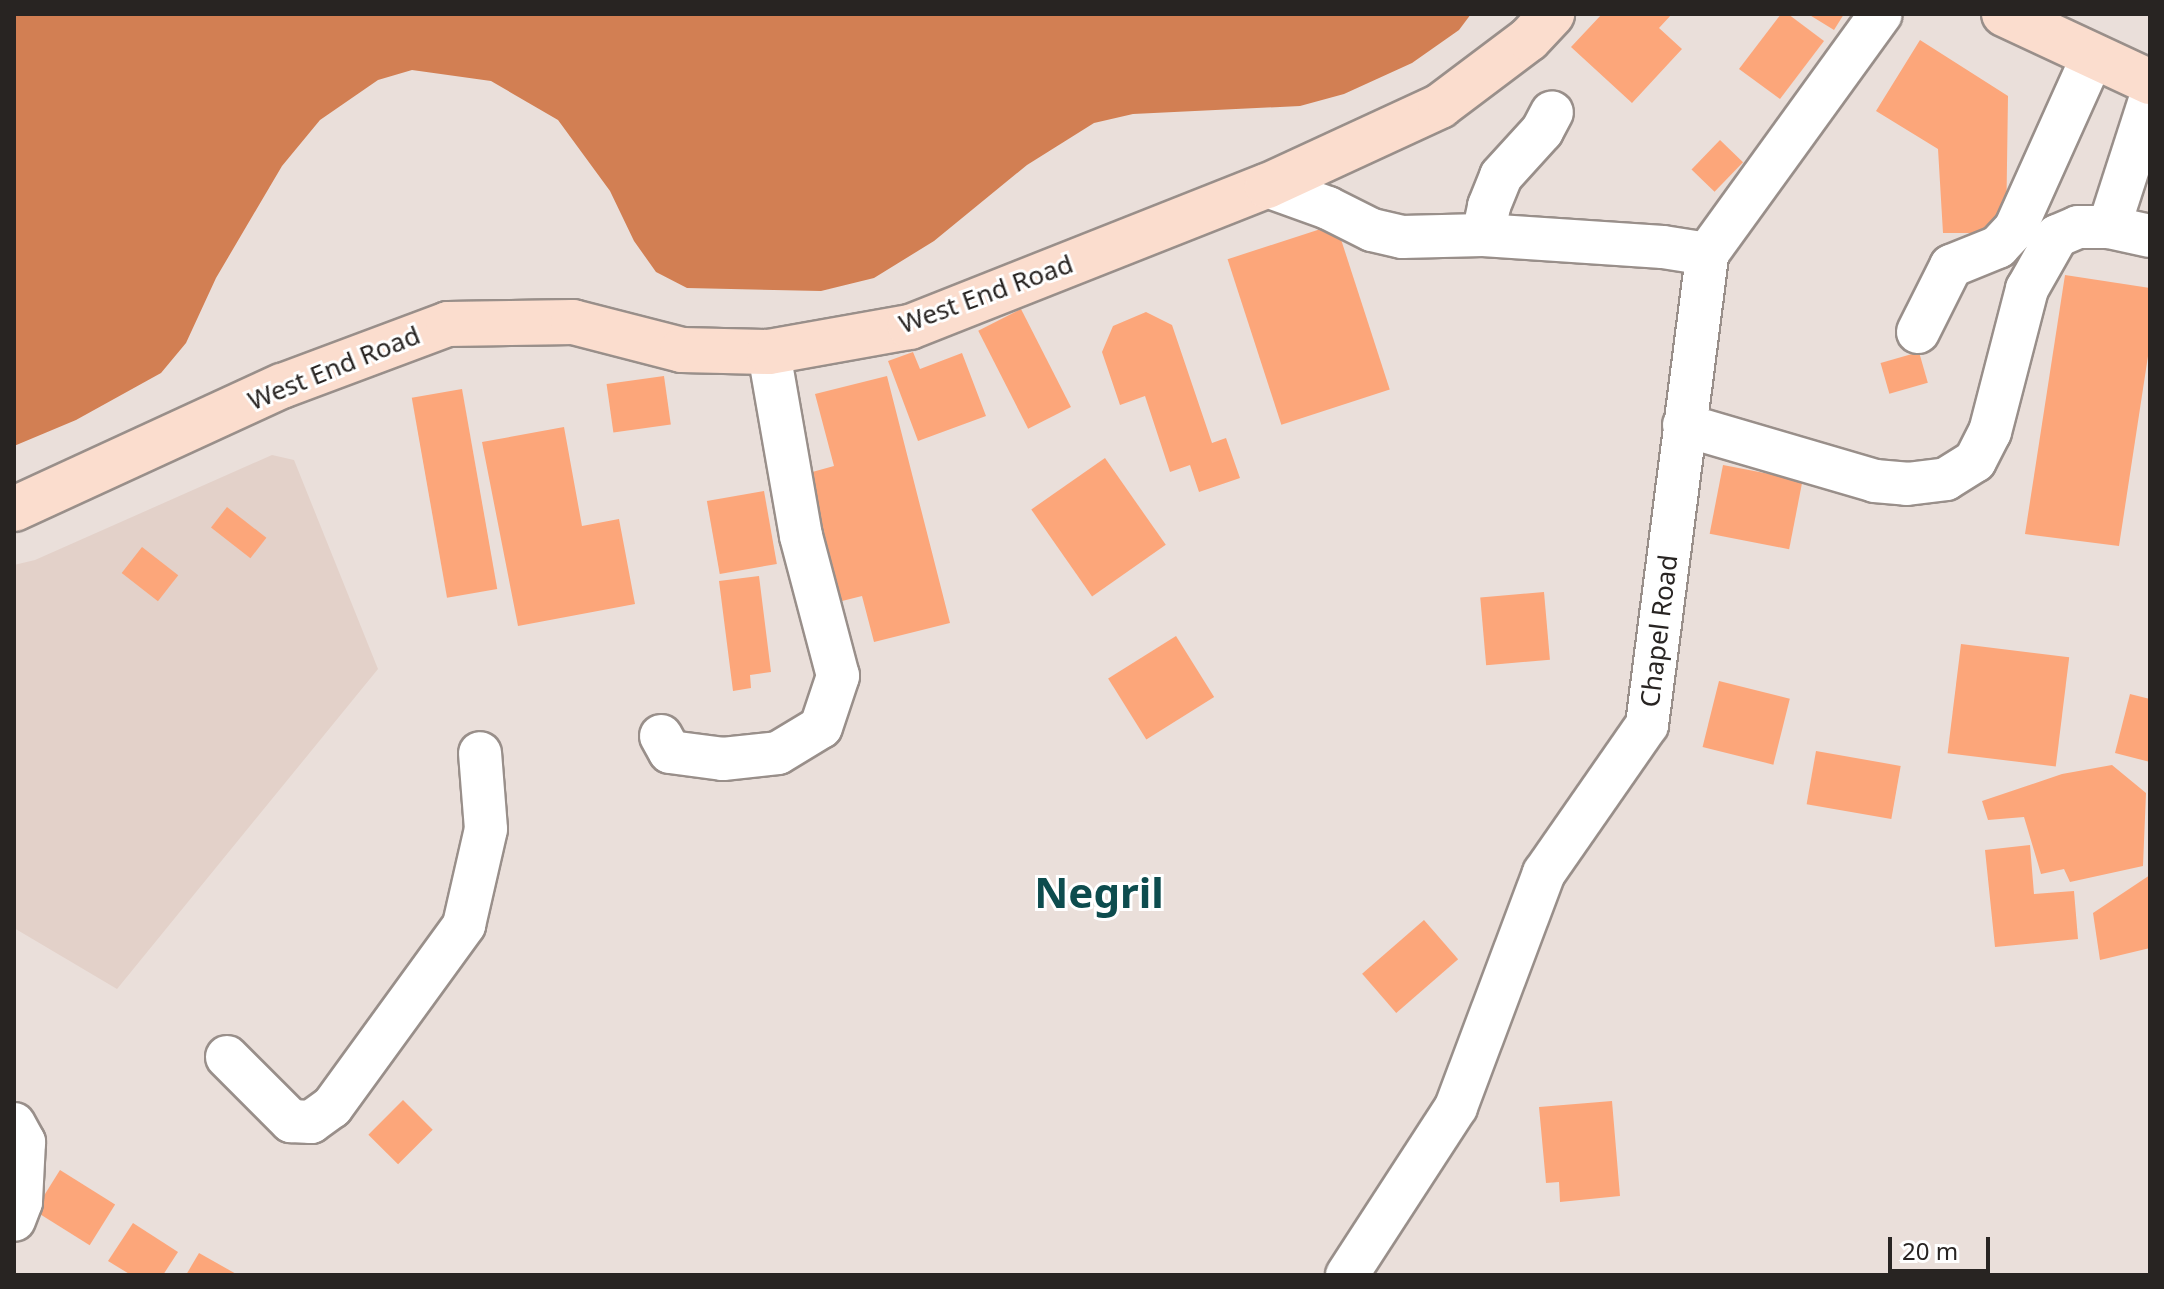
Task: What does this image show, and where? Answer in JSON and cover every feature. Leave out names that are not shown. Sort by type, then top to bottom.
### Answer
[{"type":"main road","name":"West End Road","points":[[14,509],[296,380],[448,324],[573,322],[682,350],[769,352],[910,327],[1267,186],[1440,106],[1529,39],[1552,14]]},
{"type":"main road","points":[[2004,14],[2092,58],[2150,82]]},
{"type":"street","name":"Chapel Road","points":[[1347,1275],[1456,1107],[1544,873],[1647,725],[1707,254],[1881,14]]},
{"type":"street","points":[[1918,332],[1951,266],[1998,247],[2015,229],[2092,58]]},
{"type":"street","points":[[2109,227],[2150,100]]},
{"type":"street","points":[[1483,235],[1489,206],[1501,176],[1542,131],[1552,112]]},
{"type":"street","points":[[1267,186],[1328,208],[1372,230],[1402,237],[1483,235],[1663,247],[1707,254]]},
{"type":"street","points":[[1684,425],[1875,481],[1907,484],[1946,479],[1975,461],[1990,432],[2027,289],[2057,236],[2078,227],[2109,227],[2150,236]]},
{"type":"street","points":[[661,736],[670,752],[710,757],[778,753],[821,727],[838,676],[801,536],[769,352]]},
{"type":"street","points":[[227,1057],[291,1121],[311,1122],[332,1107],[464,925],[486,829],[480,753]]},
{"type":"street","points":[[14,1124],[24,1142],[21,1202],[14,1220]]},
{"type":"shaded area","points":[[14,14],[1471,14],[1459,30],[1412,63],[1344,94],[1300,106],[1133,114],[1094,123],[1027,165],[934,241],[874,278],[821,291],[687,288],[656,272],[634,241],[610,191],[558,120],[491,81],[412,70],[378,80],[320,120],[282,166],[216,278],[186,343],[161,373],[76,420],[14,446]]},
{"type":"shaded area","points":[[272,455],[294,460],[378,669],[117,989],[14,928],[14,565],[35,560]]},
{"type":"building","points":[[1602,14],[1672,14],[1659,28],[1682,49],[1632,103],[1571,47]]},
{"type":"building","points":[[1781,14],[1788,14],[1824,41],[1780,99],[1739,69]]},
{"type":"building","points":[[1808,14],[1844,14],[1834,30]]},
{"type":"building","points":[[1920,40],[2008,96],[2006,233],[1943,233],[1938,149],[1876,111]]},
{"type":"building","points":[[1720,140],[1743,162],[1715,192],[1692,169]]},
{"type":"building","points":[[1336,224],[1390,389],[1281,425],[1228,259]]},
{"type":"building","points":[[2065,275],[2150,288],[2150,343],[2119,546],[2025,534]]},
{"type":"building","points":[[1021,309],[1071,407],[1028,429],[978,331]]},
{"type":"building","points":[[1146,312],[1172,325],[1212,443],[1226,438],[1240,478],[1199,492],[1190,465],[1170,472],[1145,396],[1120,405],[1102,352],[1113,326]]},
{"type":"building","points":[[913,352],[920,369],[962,353],[986,416],[918,441],[888,361]]},
{"type":"building","points":[[1919,352],[1928,383],[1889,394],[1881,363]]},
{"type":"building","points":[[664,376],[671,425],[613,433],[607,384]]},
{"type":"building","points":[[887,376],[950,623],[874,642],[862,596],[838,602],[805,474],[834,466],[815,394]]},
{"type":"building","points":[[462,389],[497,589],[447,598],[412,398]]},
{"type":"building","points":[[564,427],[582,526],[619,519],[635,604],[518,626],[482,442]]},
{"type":"building","points":[[1105,458],[1166,545],[1092,596],[1031,510]]},
{"type":"building","points":[[1723,465],[1803,480],[1789,549],[1710,534]]},
{"type":"building","points":[[764,491],[777,564],[720,574],[707,501]]},
{"type":"building","points":[[227,507],[266,538],[250,558],[211,527]]},
{"type":"building","points":[[142,547],[178,575],[158,601],[122,573]]},
{"type":"building","points":[[759,576],[771,672],[750,675],[751,688],[733,691],[719,581]]},
{"type":"building","points":[[1544,592],[1550,660],[1486,665],[1480,598]]},
{"type":"building","points":[[1176,636],[1214,697],[1146,739],[1108,678]]},
{"type":"building","points":[[1961,644],[2069,657],[2056,766],[1948,753]]},
{"type":"building","points":[[1719,681],[1790,699],[1773,765],[1703,747]]},
{"type":"building","points":[[2130,694],[2150,699],[2150,762],[2115,753]]},
{"type":"building","points":[[1816,751],[1901,766],[1891,819],[1807,804]]},
{"type":"building","points":[[2112,765],[2146,793],[2143,866],[2070,882],[2064,869],[2041,874],[2024,817],[1988,820],[1982,801],[2062,774]]},
{"type":"building","points":[[2030,845],[2034,894],[2074,891],[2078,939],[1995,947],[1985,850]]},
{"type":"building","points":[[2150,875],[2150,948],[2100,960],[2093,913]]},
{"type":"building","points":[[1424,920],[1458,959],[1396,1013],[1362,974]]},
{"type":"building","points":[[403,1100],[433,1130],[398,1164],[368,1135]]},
{"type":"building","points":[[1612,1101],[1620,1196],[1560,1202],[1559,1182],[1546,1183],[1539,1107]]},
{"type":"building","points":[[60,1170],[115,1204],[90,1245],[35,1211]]},
{"type":"building","points":[[133,1223],[178,1252],[163,1275],[131,1275],[108,1261]]},
{"type":"building","points":[[199,1253],[238,1275],[186,1275]]},
{"type":"district","name":"Negril","points":[[1099,892]]}]
